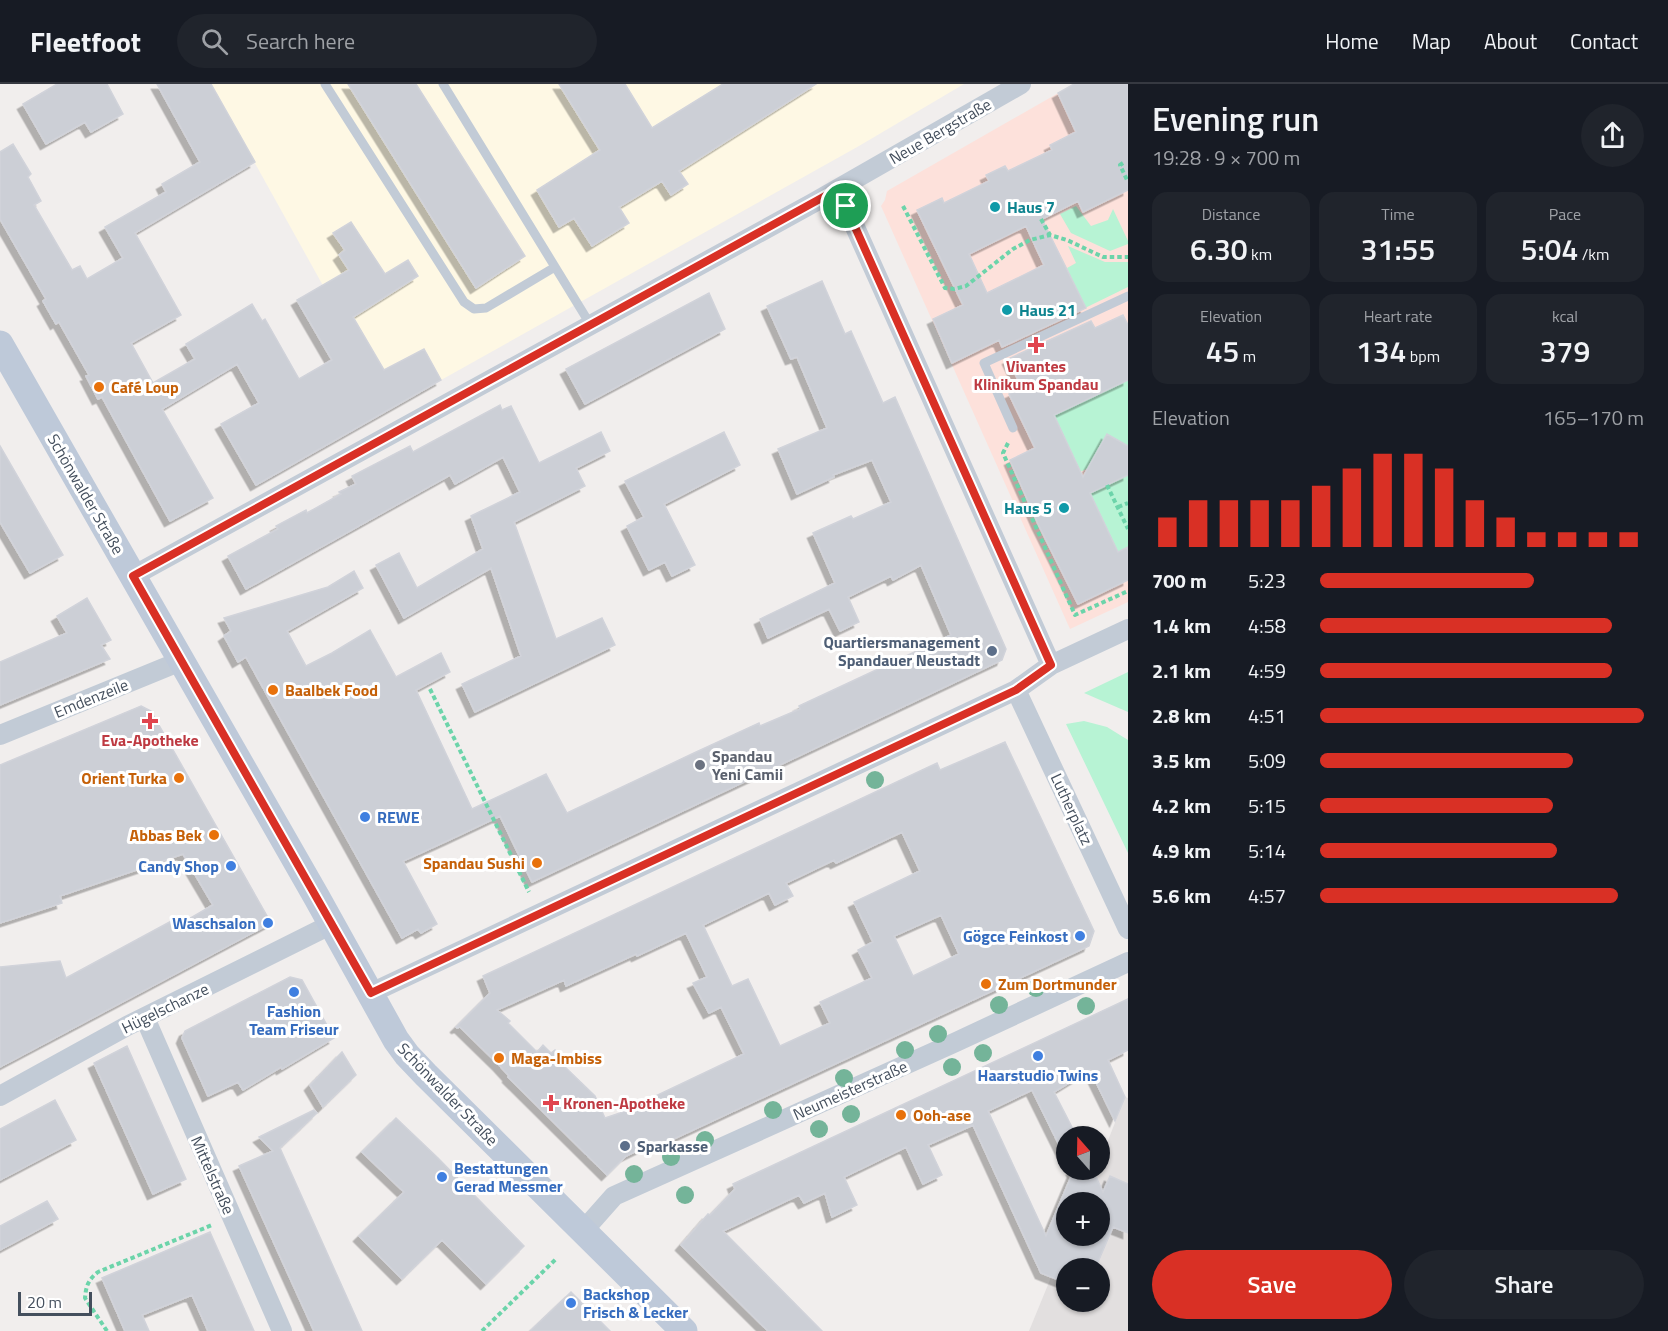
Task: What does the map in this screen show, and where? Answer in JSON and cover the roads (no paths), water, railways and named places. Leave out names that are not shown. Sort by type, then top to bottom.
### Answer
[{"type":"street","name":"Neue Bergstraße","points":[[133,576],[838,189],[1021,84]]},
{"type":"street","points":[[838,189],[1051,665]]},
{"type":"street","name":"Schönwalder Straße","points":[[0,344],[396,1040],[407,1055],[684,1331]]},
{"type":"street","points":[[371,993],[1016,690],[1051,665],[1128,628]]},
{"type":"street","name":"Emdenzeile","points":[[0,735],[181,661]]},
{"type":"street","name":"Lutherplatz","points":[[1016,690],[1128,929]]},
{"type":"street","name":"Hügelschanze","points":[[0,1096],[127,1026],[332,924]]},
{"type":"street","name":"Neumeisterstraße","points":[[583,1231],[614,1196],[1128,962]]},
{"type":"street","name":"Mittelstraße","points":[[145,1018],[282,1331]]},
{"type":"lane","points":[[325,84],[464,302],[474,309],[486,308],[555,267]]},
{"type":"lane","points":[[443,84],[590,324]]},
{"type":"lane","points":[[1013,428],[984,363],[1128,296]]},
{"type":"place","name":"Haus 7","points":[[995,207]]},
{"type":"place","name":"Haus 21","points":[[1007,310]]},
{"type":"place","name":"Vivantes Klinikum Spandau","points":[[1036,345]]},
{"type":"place","name":"Café Loup","points":[[99,387]]},
{"type":"place","name":"Haus 5","points":[[1064,508]]},
{"type":"place","name":"Quartiersmanagement Spandauer Neustadt","points":[[992,651]]},
{"type":"place","name":"Baalbek Food","points":[[273,690]]},
{"type":"place","name":"Eva-Apotheke","points":[[150,721]]},
{"type":"place","name":"Spandau Yeni Camii","points":[[700,765]]},
{"type":"place","name":"Orient Turka","points":[[179,778]]},
{"type":"place","name":"REWE","points":[[365,817]]},
{"type":"place","name":"Abbas Bek","points":[[214,835]]},
{"type":"place","name":"Spandau Sushi","points":[[537,863]]},
{"type":"place","name":"Candy Shop","points":[[231,866]]},
{"type":"place","name":"Waschsalon","points":[[268,923]]},
{"type":"place","name":"Gögce Feinkost","points":[[1080,936]]},
{"type":"place","name":"Zum Dortmunder","points":[[986,984]]},
{"type":"place","name":"Fashion Team Friseur","points":[[294,992]]},
{"type":"place","name":"Haarstudio Twins","points":[[1038,1056]]},
{"type":"place","name":"Maga-Imbiss","points":[[499,1058]]},
{"type":"place","name":"Kronen-Apotheke","points":[[551,1103]]},
{"type":"place","name":"Ooh-ase","points":[[901,1115]]},
{"type":"place","name":"Sparkasse","points":[[625,1146]]},
{"type":"place","name":"Bestattungen Gerad Messmer","points":[[442,1177]]},
{"type":"place","name":"Backshop Frisch & Lecker","points":[[571,1303]]}]
